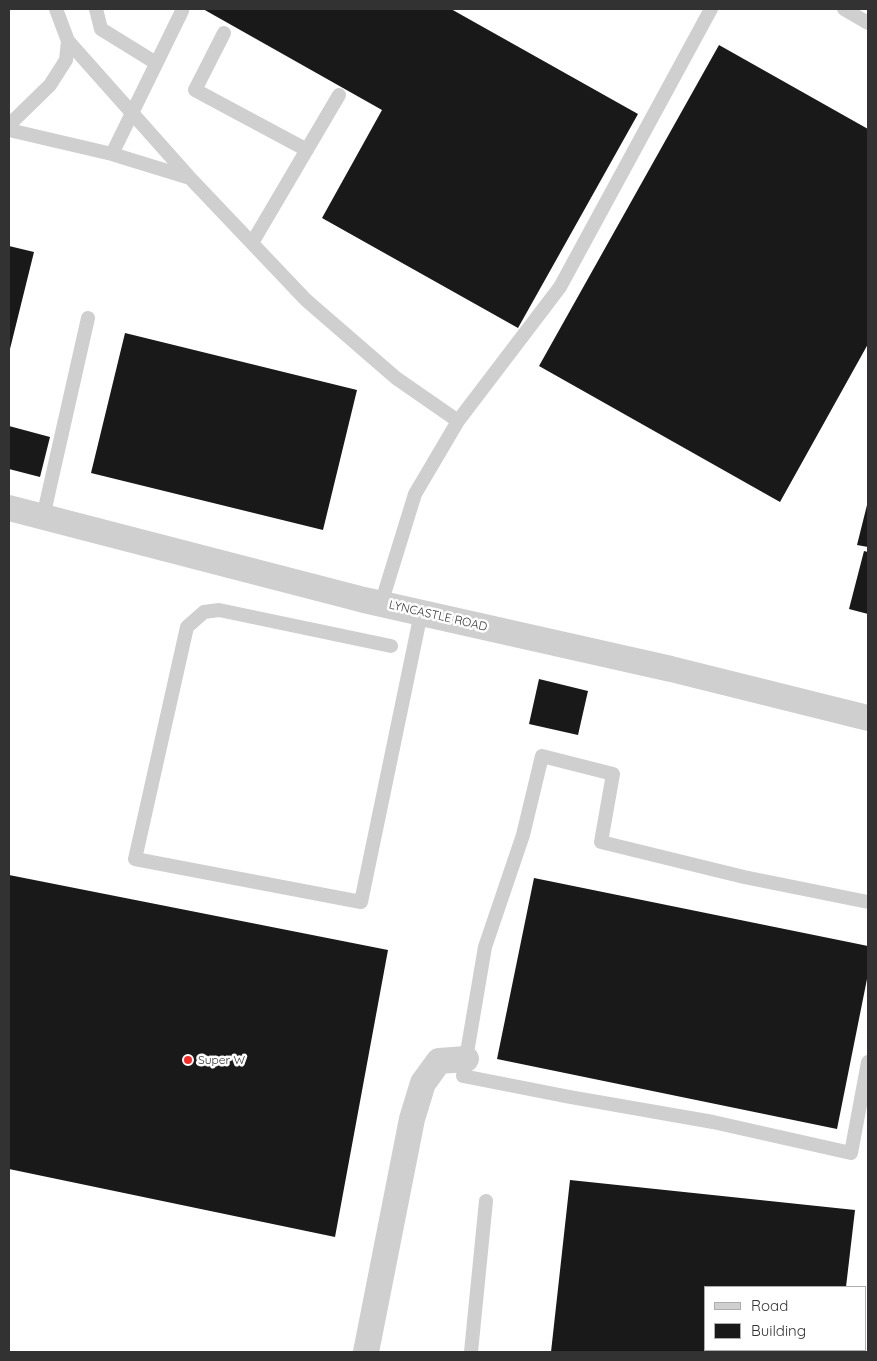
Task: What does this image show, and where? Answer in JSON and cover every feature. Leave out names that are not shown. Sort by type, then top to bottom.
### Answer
[{"type":"street","name":"LYNCASTLE ROAD","points":[[9,508],[380,604],[671,669],[868,718]]},
{"type":"street","points":[[366,1352],[412,1119],[423,1083],[439,1061],[466,1059]]},
{"type":"lane","points":[[56,9],[68,41],[190,178],[306,300],[396,378],[458,421]]},
{"type":"lane","points":[[96,9],[101,29],[156,63]]},
{"type":"lane","points":[[380,604],[415,494],[458,421],[560,287],[711,9]]},
{"type":"lane","points":[[844,9],[868,23]]},
{"type":"lane","points":[[112,154],[182,11]]},
{"type":"lane","points":[[224,33],[195,90],[307,150]]},
{"type":"lane","points":[[9,126],[50,85],[66,60],[68,41]]},
{"type":"lane","points":[[252,243],[339,95]]},
{"type":"lane","points":[[9,130],[112,154],[190,178]]},
{"type":"lane","points":[[43,517],[88,318]]},
{"type":"lane","points":[[391,646],[219,610],[204,612],[187,627],[135,858],[361,902],[421,612]]},
{"type":"lane","points":[[868,902],[744,877],[601,842],[613,774],[542,756],[523,835],[485,947],[463,1076],[713,1122],[851,1153],[868,1062]]},
{"type":"lane","points":[[472,1352],[486,1200]]},
{"type":"building","points":[[203,9],[451,9],[638,114],[518,328],[322,218],[382,110]]},
{"type":"building","points":[[719,45],[868,129],[868,344],[780,502],[539,366]]},
{"type":"building","points":[[9,246],[34,252],[9,353]]},
{"type":"building","points":[[125,333],[357,390],[323,530],[91,473]]},
{"type":"building","points":[[9,426],[50,437],[40,477],[9,469]]},
{"type":"building","points":[[868,501],[868,547],[857,545]]},
{"type":"building","points":[[864,551],[868,552],[868,614],[849,609]]},
{"type":"building","points":[[539,679],[588,691],[578,735],[529,724]]},
{"type":"building","name":"Super W","points":[[9,875],[388,950],[335,1237],[9,1169]]},
{"type":"building","points":[[534,878],[868,946],[868,974],[837,1129],[497,1059]]},
{"type":"building","points":[[570,1180],[855,1210],[846,1286],[704,1286],[704,1351],[840,1352],[551,1352]]},
{"type":"place","name":"Super W","points":[[188,1060]]}]
